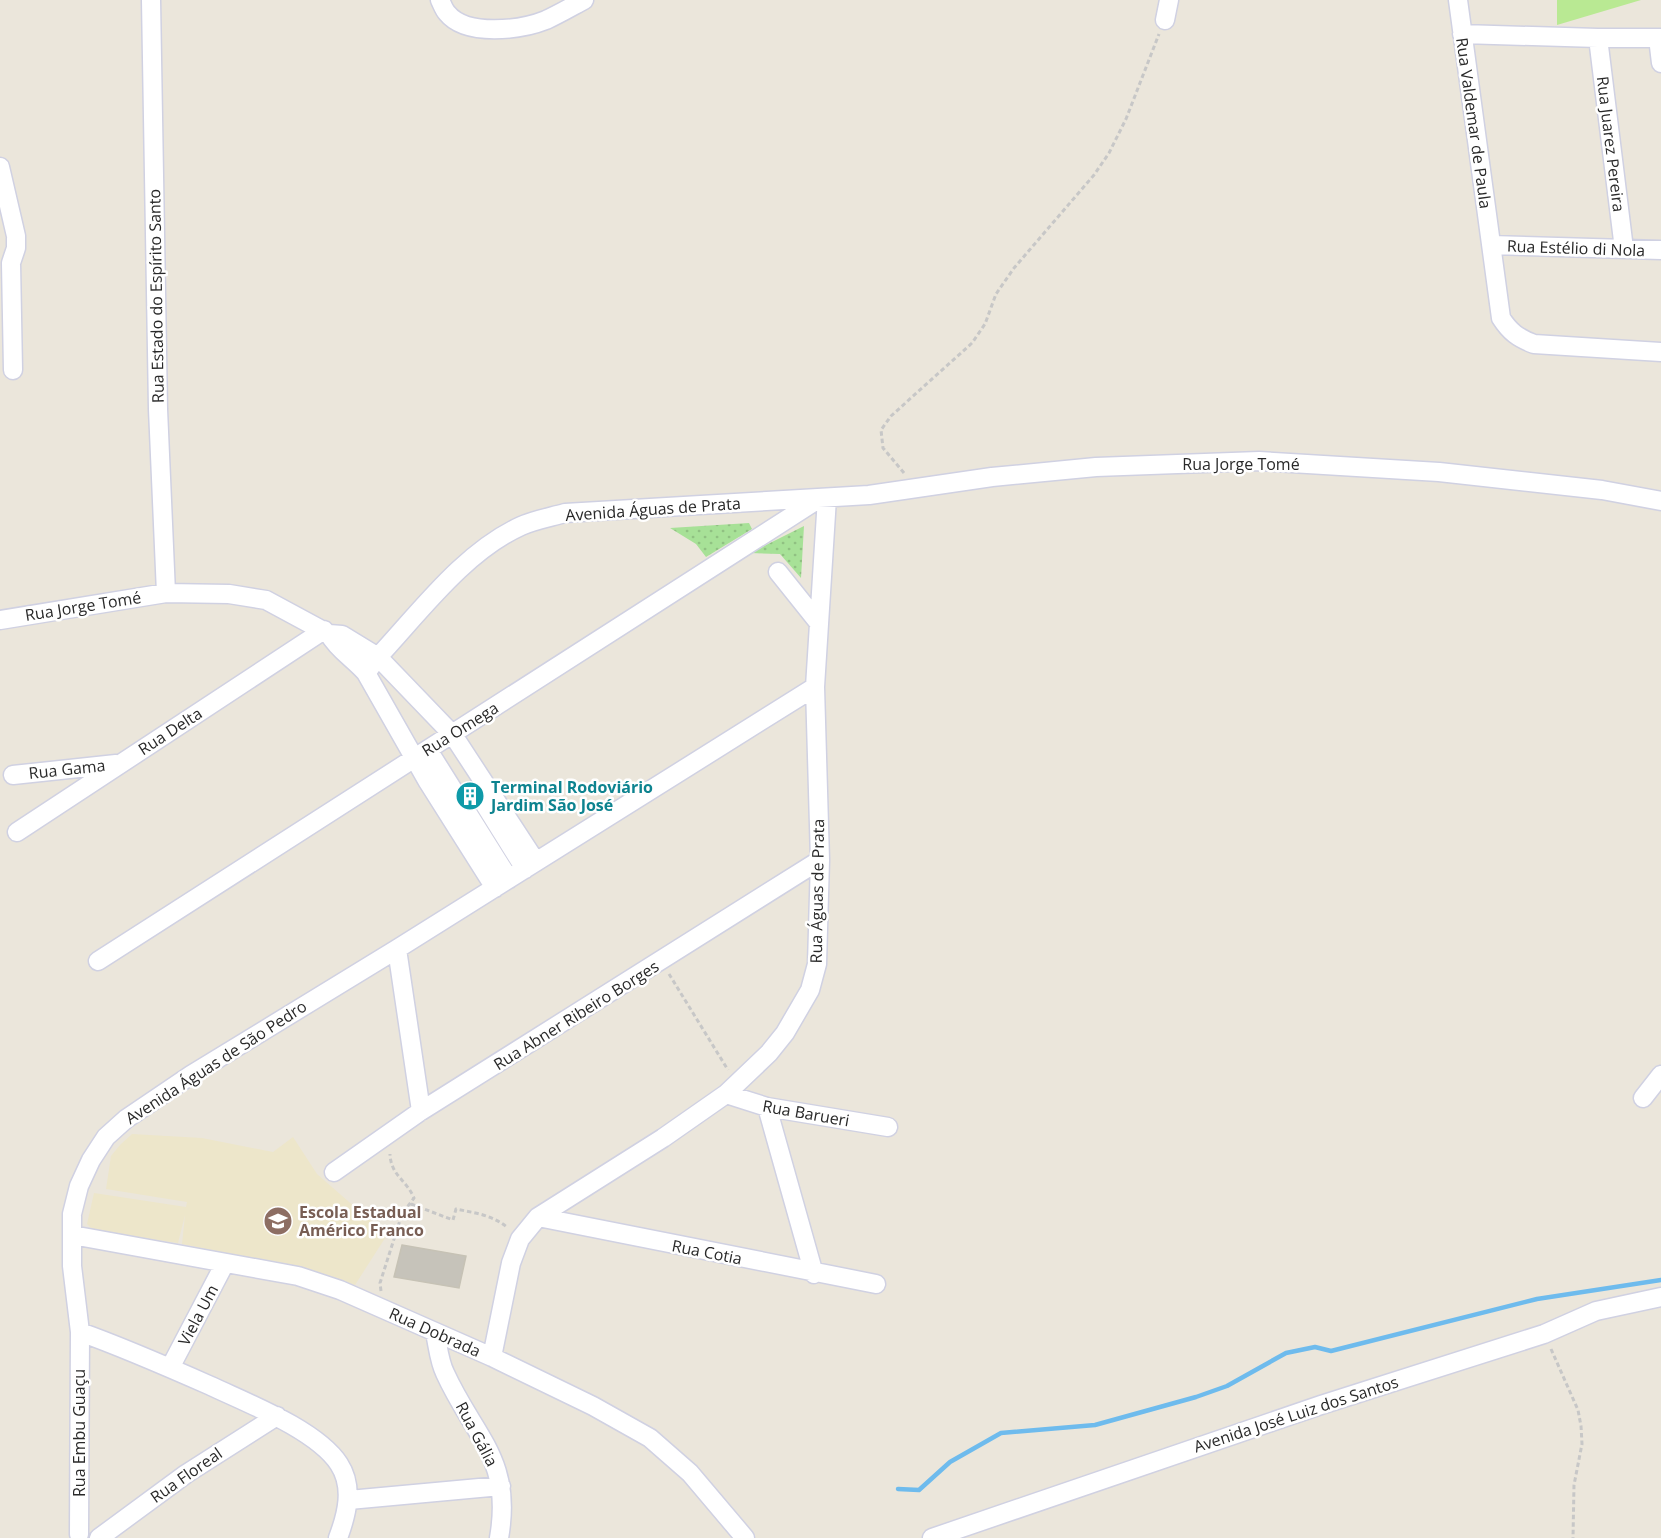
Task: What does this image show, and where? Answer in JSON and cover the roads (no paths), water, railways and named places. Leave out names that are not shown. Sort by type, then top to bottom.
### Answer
[{"type":"street","name":"Rua Estado do Espírito Santo","points":[[151,0],[158,398],[166,592]]},
{"type":"street","points":[[440,0],[447,13],[458,22],[471,27],[495,29],[525,27],[546,20],[584,0]]},
{"type":"street","points":[[1165,20],[1169,0]]},
{"type":"street","name":"Rua Valdemar de Paula","points":[[1458,0],[1501,318],[1519,339],[1534,344],[1661,352]]},
{"type":"street","points":[[1462,33],[1659,38],[1661,63]]},
{"type":"street","name":"Rua Juarez Pereira","points":[[1598,38],[1624,249]]},
{"type":"street","points":[[0,167],[16,236],[15,248],[5,266],[13,370]]},
{"type":"street","name":"Rua Estélio di Nola","points":[[1491,245],[1661,250]]},
{"type":"street","name":"Rua Jorge Tomé","points":[[824,497],[869,495],[992,477],[1096,467],[1259,461],[1439,472],[1602,490],[1661,501]]},
{"type":"street","name":"Rua Águas de Prata","points":[[492,1357],[511,1263],[520,1239],[538,1217],[663,1138],[731,1090],[769,1053],[785,1033],[810,990],[817,964],[820,861],[815,687],[824,497]]},
{"type":"street","name":"Avenida Águas de Prata","points":[[366,673],[466,562],[486,545],[522,526],[565,513],[824,497]]},
{"type":"street","name":"Rua Omega","points":[[98,961],[824,497]]},
{"type":"street","points":[[778,572],[818,622]]},
{"type":"street","name":"Rua Jorge Tomé","points":[[0,620],[166,592]]},
{"type":"street","points":[[166,592],[257,597],[327,632],[342,635],[378,657],[448,737],[516,875]]},
{"type":"street","points":[[327,632],[335,645],[354,659],[366,673],[421,753],[516,875]]},
{"type":"street","name":"Rua Delta","points":[[17,832],[327,632]]},
{"type":"street","name":"Avenida Águas de São Pedro","points":[[80,1332],[72,1266],[72,1214],[79,1186],[92,1160],[106,1137],[126,1119],[191,1075],[815,687]]},
{"type":"street","name":"Rua Gama","points":[[13,776],[121,763]]},
{"type":"street","name":"Rua Abner Ribeiro Borges","points":[[334,1172],[421,1112],[820,861]]},
{"type":"street","points":[[397,949],[421,1112]]},
{"type":"street","points":[[1643,1098],[1661,1075]]},
{"type":"street","name":"Rua Barueri","points":[[731,1090],[767,1107],[888,1126]]},
{"type":"street","points":[[767,1107],[814,1274]]},
{"type":"street","name":"Rua Cotia","points":[[538,1217],[814,1274],[876,1284]]},
{"type":"street","name":"Rua Dobrada","points":[[72,1235],[298,1276],[340,1290],[492,1357],[593,1406],[650,1438],[690,1473],[745,1538]]},
{"type":"street","name":"Viela Um","points":[[170,1368],[225,1263]]},
{"type":"street","name":"Avenida José Luiz dos Santos","points":[[932,1538],[1321,1405],[1544,1334],[1596,1311],[1661,1297]]},
{"type":"street","points":[[80,1332],[170,1368],[276,1416],[328,1451],[339,1464],[346,1480],[348,1500],[338,1538]]},
{"type":"street","name":"Rua Embu Guaçu","points":[[79,1534],[80,1332]]},
{"type":"street","name":"Rua Gália","points":[[435,1333],[443,1371],[492,1454],[501,1486],[502,1520],[499,1538]]},
{"type":"street","name":"Rua Floreal","points":[[99,1538],[186,1474],[276,1416]]},
{"type":"street","points":[[348,1500],[501,1486]]},
{"type":"waterway","points":[[898,1489],[919,1490],[950,1462],[1001,1433],[1095,1425],[1196,1397],[1227,1386],[1286,1353],[1315,1347],[1331,1351],[1537,1299],[1661,1280]]},
{"type":"place","name":"Terminal Rodoviário Jardim São José","points":[[470,796]]},
{"type":"place","name":"Escola Estadual Américo Franco","points":[[278,1221]]}]
